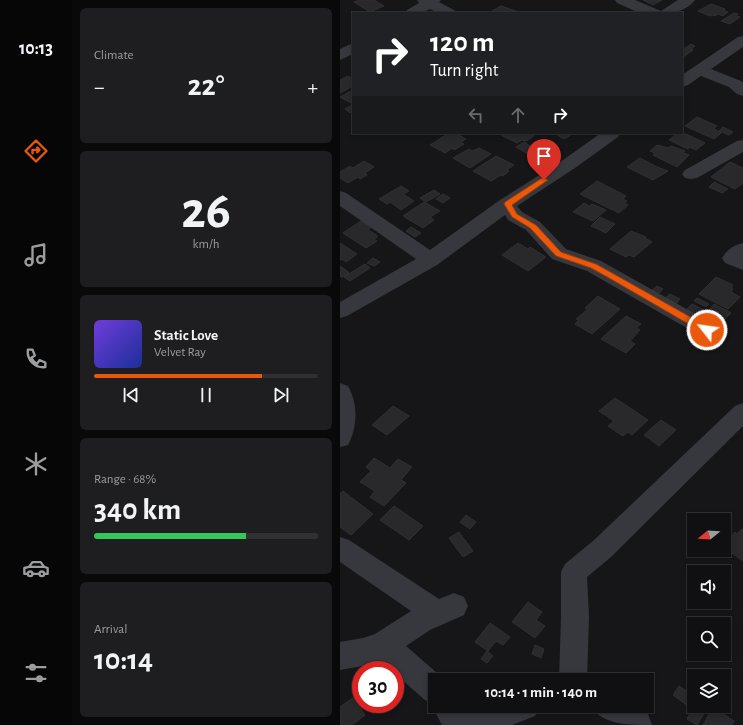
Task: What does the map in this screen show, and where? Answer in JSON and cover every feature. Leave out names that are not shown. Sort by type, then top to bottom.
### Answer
[{"type":"street","points":[[622,0],[652,12]]},
{"type":"street","points":[[669,12],[688,0]]},
{"type":"street","points":[[413,12],[429,1],[447,12]]},
{"type":"street","points":[[689,74],[740,45]]},
{"type":"street","points":[[340,55],[352,49]]},
{"type":"street","points":[[340,60],[352,66]]},
{"type":"street","points":[[689,74],[740,88]]},
{"type":"street","points":[[340,311],[430,260],[507,204],[569,164],[611,134]]},
{"type":"street","points":[[692,174],[740,150]]},
{"type":"street","points":[[343,203],[430,260]]},
{"type":"street","points":[[507,204],[514,216],[533,226],[558,254],[594,266],[606,272],[707,330]]},
{"type":"street","points":[[743,249],[732,258],[743,264]]},
{"type":"street","points":[[340,392],[346,412],[340,438]]},
{"type":"street","points":[[573,673],[575,617],[574,572],[607,544],[743,412]]},
{"type":"street","points":[[340,548],[445,610],[383,645],[363,652],[340,656]]},
{"type":"street","points":[[383,645],[428,684]]},
{"type":"street","points":[[452,713],[457,721],[488,718],[503,713]]},
{"type":"street","points":[[617,713],[637,725]]},
{"type":"building","points":[[359,0],[374,0],[384,6],[370,12],[354,2]]},
{"type":"building","points":[[643,0],[662,0],[653,5]]},
{"type":"building","points":[[711,4],[725,9],[723,10],[728,12],[723,16],[718,14],[715,16],[710,16],[698,11]]},
{"type":"building","points":[[501,6],[519,12],[491,12]]},
{"type":"building","points":[[734,13],[738,14],[736,16],[740,17],[730,24],[721,21]]},
{"type":"building","points":[[691,44],[695,46],[691,49],[693,50],[683,57],[683,49]]},
{"type":"building","points":[[348,76],[352,78],[352,87],[340,93],[340,80]]},
{"type":"building","points":[[352,91],[352,103],[340,97]]},
{"type":"building","points":[[352,105],[352,112],[350,113],[345,109]]},
{"type":"building","points":[[697,117],[717,126],[713,128],[721,133],[714,139],[685,126]]},
{"type":"building","points":[[723,127],[733,132],[729,135],[719,131]]},
{"type":"building","points":[[447,134],[457,134],[466,139],[461,142],[464,144],[454,150],[452,148],[445,153],[430,145]]},
{"type":"building","points":[[499,134],[531,134],[534,136],[526,141],[522,140],[517,143]]},
{"type":"building","points":[[556,134],[572,134],[564,139]]},
{"type":"building","points":[[677,134],[683,134],[705,143],[696,150],[689,147],[688,149],[669,140]]},
{"type":"building","points":[[547,141],[555,146],[535,158],[516,147],[524,142],[535,149]]},
{"type":"building","points":[[657,145],[668,148],[671,146],[685,151],[683,153],[689,155],[677,167],[653,155],[655,153],[650,151]]},
{"type":"building","points":[[479,148],[491,154],[470,168],[453,158],[469,149],[473,151]]},
{"type":"building","points":[[496,156],[514,165],[507,170],[509,171],[503,176],[501,175],[491,181],[473,171]]},
{"type":"building","points":[[640,158],[668,171],[653,180],[627,167]]},
{"type":"building","points":[[364,161],[374,167],[365,173],[367,175],[360,179],[358,177],[348,183],[340,178],[340,172],[350,166],[353,168]]},
{"type":"building","points":[[730,162],[743,168],[743,183],[735,189],[711,177]]},
{"type":"building","points":[[597,181],[626,196],[623,199],[627,201],[624,203],[628,205],[619,213],[580,194]]},
{"type":"building","points":[[714,182],[728,189],[722,193],[709,187]]},
{"type":"building","points":[[401,186],[409,191],[403,194],[414,201],[401,210],[390,202],[387,204],[379,199]]},
{"type":"building","points":[[434,190],[440,194],[426,202],[420,198]]},
{"type":"building","points":[[443,194],[450,198],[443,203],[436,199]]},
{"type":"building","points":[[424,202],[440,211],[430,217],[434,220],[423,228],[403,216]]},
{"type":"building","points":[[584,203],[589,206],[592,204],[606,210],[593,221],[573,212]]},
{"type":"building","points":[[600,217],[615,224],[606,233],[591,226]]},
{"type":"building","points":[[361,221],[371,227],[368,230],[378,236],[374,239],[377,241],[366,248],[343,233]]},
{"type":"building","points":[[411,227],[421,233],[415,237],[406,231]]},
{"type":"building","points":[[631,231],[646,237],[645,238],[652,242],[634,257],[629,255],[626,257],[610,249]]},
{"type":"building","points":[[340,243],[357,254],[346,262],[342,259],[340,260]]},
{"type":"building","points":[[518,243],[528,249],[530,247],[546,257],[528,271],[502,255]]},
{"type":"building","points":[[373,258],[380,262],[374,266],[367,263]]},
{"type":"building","points":[[365,264],[370,268],[350,281],[344,277]]},
{"type":"building","points":[[340,266],[349,273],[342,277],[340,276]]},
{"type":"building","points":[[342,267],[349,273],[341,277],[340,268]]},
{"type":"building","points":[[716,277],[733,285],[731,292],[740,297],[728,309],[699,294]]},
{"type":"building","points":[[657,286],[663,289],[657,295],[650,292]]},
{"type":"building","points":[[670,294],[680,299],[675,305],[664,299]]},
{"type":"building","points":[[598,296],[620,309],[592,334],[575,324],[579,320],[576,319],[588,309],[585,308]]},
{"type":"building","points":[[697,298],[709,304],[706,307],[694,301]]},
{"type":"building","points":[[692,304],[704,310],[698,317],[685,311]]},
{"type":"building","points":[[714,304],[731,313],[724,320],[719,318],[716,321],[707,317],[710,313],[707,312]]},
{"type":"building","points":[[626,316],[641,324],[636,328],[640,330],[630,341],[635,344],[626,353],[601,339]]},
{"type":"building","points":[[615,398],[648,420],[632,435],[628,432],[623,436],[608,426],[614,421],[599,411]]},
{"type":"building","points":[[393,406],[409,416],[387,435],[372,425]]},
{"type":"building","points":[[661,420],[676,430],[659,446],[644,435]]},
{"type":"building","points":[[374,458],[390,468],[398,459],[412,467],[401,480],[406,483],[384,506],[370,497],[375,491],[360,482],[371,471],[366,467]]},
{"type":"building","points":[[343,491],[373,514],[351,535],[340,527],[340,494]]},
{"type":"building","points":[[394,506],[423,526],[409,540],[380,520]]},
{"type":"building","points":[[466,515],[476,522],[470,529],[460,522]]},
{"type":"building","points":[[742,529],[743,530],[743,561],[731,552],[731,536],[735,532],[737,534]]},
{"type":"building","points":[[459,532],[473,551],[463,557],[449,538]]},
{"type":"building","points":[[528,602],[542,612],[536,620],[545,626],[535,638],[512,622]]},
{"type":"building","points":[[490,623],[510,637],[503,645],[496,641],[488,651],[475,642]]},
{"type":"building","points":[[535,645],[544,649],[541,658],[532,654]]},
{"type":"building","points":[[487,651],[493,656],[487,663],[481,659]]},
{"type":"building","points":[[679,686],[687,691],[687,705],[673,695]]},
{"type":"building","points":[[352,698],[352,713],[364,713],[365,715],[352,725],[340,725],[340,707]]},
{"type":"building","points":[[690,713],[704,713],[697,725],[687,719]]},
{"type":"building","points":[[710,713],[722,713],[734,721],[732,725],[703,725]]},
{"type":"route","points":[[544,180],[507,204],[514,216],[533,226],[558,254],[594,266],[646,294],[707,330]]}]
